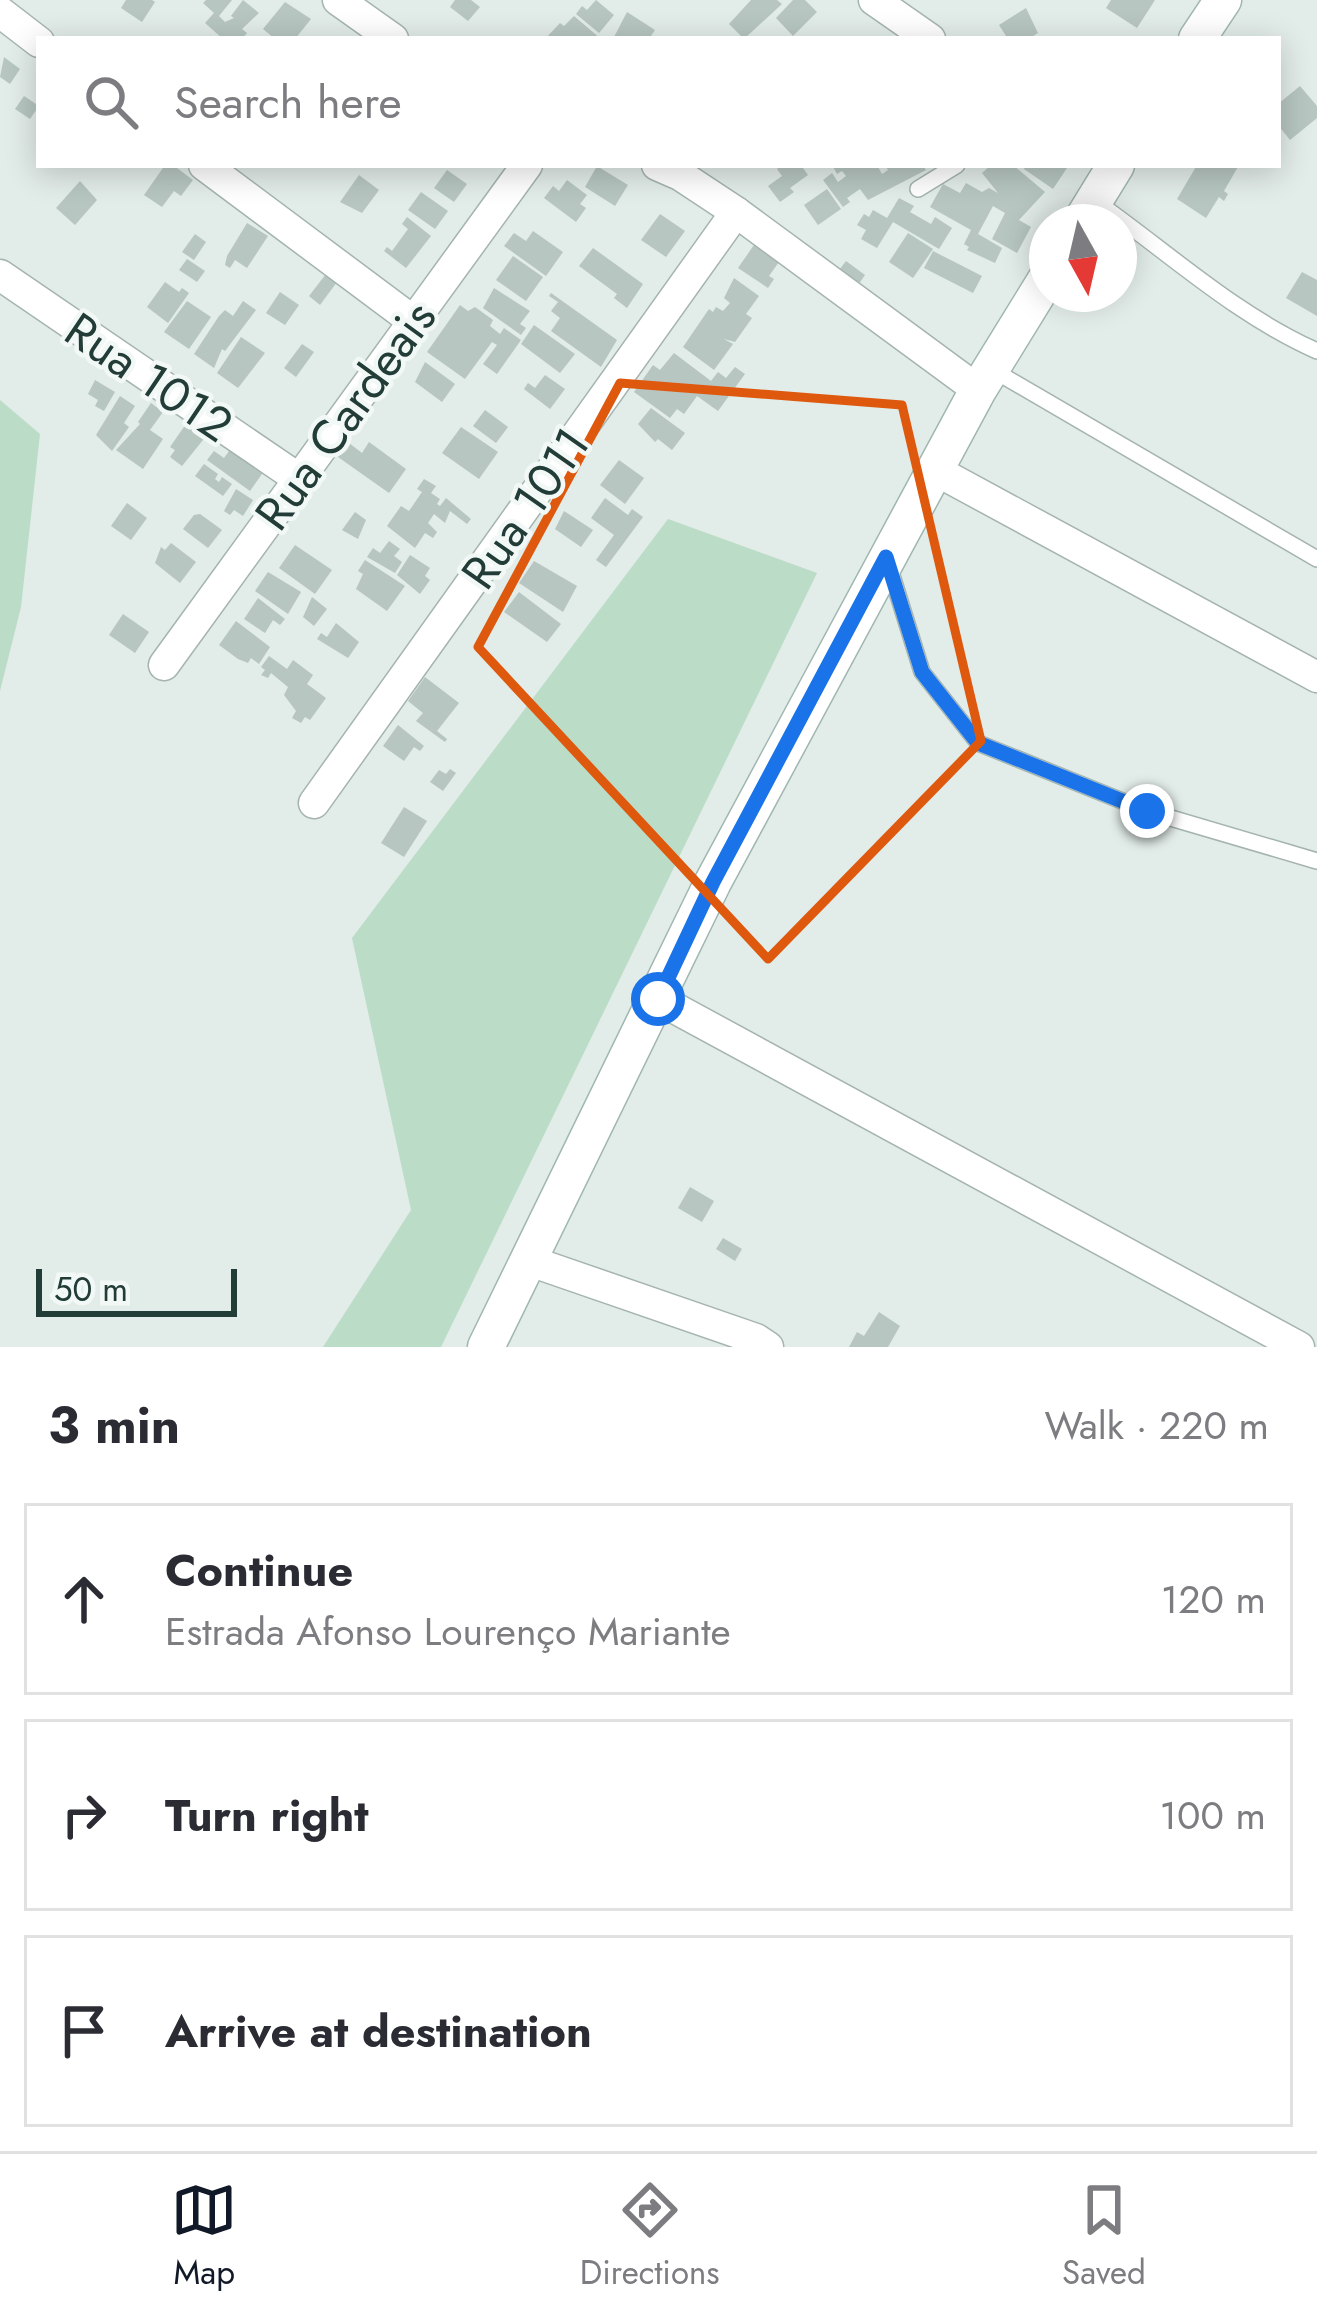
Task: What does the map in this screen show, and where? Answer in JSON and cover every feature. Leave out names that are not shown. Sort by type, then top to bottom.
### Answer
[{"type":"main road","points":[[1199,36],[1223,0]]},
{"type":"main road","points":[[1092,204],[1114,168]]},
{"type":"main road","points":[[486,1347],[713,882],[886,557],[1029,308]]},
{"type":"street","points":[[338,0],[389,36]]},
{"type":"street","points":[[874,0],[922,36]]},
{"type":"street","points":[[0,12],[36,40]]},
{"type":"street","points":[[208,168],[413,321]]},
{"type":"street","name":"Rua Cardeais","points":[[164,665],[525,168]]},
{"type":"street","points":[[664,168],[985,380]]},
{"type":"street","name":"Rua 1011","points":[[314,803],[736,212]]},
{"type":"street","name":"Rua 1012","points":[[0,274],[299,479]]},
{"type":"street","points":[[935,470],[1317,677]]},
{"type":"street","points":[[658,999],[1298,1347]]},
{"type":"street","points":[[527,1260],[768,1347]]},
{"type":"lane","points":[[918,189],[952,168]]},
{"type":"lane","points":[[1137,243],[1274,332],[1317,351]]},
{"type":"lane","points":[[985,380],[1317,559]]},
{"type":"lane","points":[[886,557],[922,672],[978,743],[1147,811],[1317,861]]},
{"type":"highlighted area","points":[[620,383],[902,405],[981,741],[768,959],[478,647]]},
{"type":"green space","points":[[0,400],[40,434],[21,607],[0,691]]},
{"type":"green space","points":[[668,519],[817,573],[441,1347],[323,1347],[411,1210],[352,938]]},
{"type":"building","points":[[126,0],[155,2],[142,22],[121,8]]},
{"type":"building","points":[[232,0],[219,16],[225,22],[234,18],[243,0],[259,13],[242,29],[244,36],[220,36],[205,23],[214,13],[203,3]]},
{"type":"building","points":[[455,0],[471,0],[480,7],[468,21],[450,7]]},
{"type":"building","points":[[596,0],[614,15],[599,33],[576,14]]},
{"type":"building","points":[[751,0],[782,4],[747,36],[729,24]]},
{"type":"building","points":[[793,0],[805,0],[817,12],[793,36],[776,18]]},
{"type":"building","points":[[1111,0],[1155,0],[1137,28],[1106,8]]},
{"type":"building","points":[[285,2],[311,19],[297,36],[271,36],[263,29]]},
{"type":"building","points":[[1026,8],[1038,33],[1006,36],[999,25]]},
{"type":"building","points":[[627,12],[655,30],[651,36],[615,36]]},
{"type":"building","points":[[574,16],[597,36],[548,36],[560,23],[564,26]]},
{"type":"building","points":[[4,57],[20,69],[10,84],[0,77]]},
{"type":"building","points":[[1300,86],[1317,106],[1317,118],[1290,140],[1281,129],[1281,102]]},
{"type":"building","points":[[24,96],[36,104],[30,119],[15,109]]},
{"type":"building","points":[[163,168],[177,168],[193,180],[181,196],[174,191],[162,207],[144,195]]},
{"type":"building","points":[[596,168],[628,185],[615,206],[585,187]]},
{"type":"building","points":[[803,168],[808,175],[780,202],[768,186],[782,176],[777,169]]},
{"type":"building","points":[[834,168],[879,168],[882,174],[887,168],[926,170],[868,200],[860,189],[843,207],[823,180],[832,173],[838,182],[846,176],[842,171],[837,174]]},
{"type":"building","points":[[988,168],[1017,168],[1045,192],[1019,220],[1029,231],[1017,253],[992,239],[1005,213],[993,206],[978,234],[1002,248],[995,263],[967,250],[964,244],[971,230],[930,207],[943,184],[960,193],[966,183],[982,192],[989,188],[998,193],[982,173]]},
{"type":"building","points":[[1024,168],[1067,168],[1053,189]]},
{"type":"building","points":[[1195,168],[1237,168],[1224,191],[1228,194],[1224,201],[1219,197],[1206,218],[1177,199]]},
{"type":"building","points":[[447,170],[467,184],[454,202],[434,188]]},
{"type":"building","points":[[359,175],[379,190],[362,213],[340,202]]},
{"type":"building","points":[[567,180],[587,195],[580,204],[586,208],[576,222],[544,198],[553,186],[559,191]]},
{"type":"building","points":[[80,181],[97,200],[75,225],[56,208]]},
{"type":"building","points":[[827,189],[841,209],[818,225],[804,205]]},
{"type":"building","points":[[421,192],[448,211],[435,229],[408,210]]},
{"type":"building","points":[[899,198],[914,206],[910,212],[931,224],[935,217],[952,228],[939,249],[893,222],[877,248],[861,239],[866,230],[857,225],[864,214],[869,217],[873,210],[887,218]]},
{"type":"building","points":[[660,214],[685,231],[666,257],[641,240]]},
{"type":"building","points":[[407,217],[431,236],[406,268],[384,251],[387,247],[392,251],[408,229],[402,224]]},
{"type":"building","points":[[247,223],[268,236],[247,268],[235,260],[230,268],[225,265],[227,256]]},
{"type":"building","points":[[533,231],[563,252],[546,276],[504,246],[514,233],[526,241]]},
{"type":"building","points":[[908,233],[933,249],[913,278],[889,262]]},
{"type":"building","points":[[195,234],[206,242],[194,260],[182,252]]},
{"type":"building","points":[[756,242],[781,259],[769,276],[774,279],[768,288],[738,268]]},
{"type":"building","points":[[593,248],[643,284],[627,308],[614,298],[617,294],[579,266]]},
{"type":"building","points":[[933,251],[982,276],[973,293],[924,268]]},
{"type":"building","points":[[513,256],[543,277],[526,301],[496,280]]},
{"type":"building","points":[[187,259],[205,271],[197,282],[179,270]]},
{"type":"building","points":[[846,261],[865,275],[856,288],[836,274]]},
{"type":"building","points":[[1302,272],[1317,280],[1317,316],[1286,298]]},
{"type":"building","points":[[326,274],[337,282],[320,305],[309,296]]},
{"type":"building","points":[[734,278],[759,296],[746,314],[752,318],[735,342],[724,339],[733,344],[714,370],[683,347],[709,309],[723,311],[730,303],[724,298]]},
{"type":"building","points":[[165,282],[189,293],[168,323],[147,307]]},
{"type":"building","points":[[494,288],[530,311],[520,324],[526,328],[521,335],[483,308]]},
{"type":"building","points":[[280,292],[299,305],[285,325],[266,313]]},
{"type":"building","points":[[551,293],[617,340],[601,367],[551,331],[560,318],[551,311],[558,302]]},
{"type":"building","points":[[187,301],[211,317],[189,349],[164,332]]},
{"type":"building","points":[[243,301],[256,310],[222,349],[214,368],[194,354],[219,316],[225,310],[233,316]]},
{"type":"building","points":[[460,305],[468,311],[475,307],[493,320],[490,326],[500,334],[504,328],[521,340],[497,374],[483,364],[497,345],[492,342],[465,379],[427,352]]},
{"type":"building","points":[[534,325],[575,354],[560,373],[521,344]]},
{"type":"building","points":[[241,337],[265,353],[238,388],[217,373]]},
{"type":"building","points":[[302,344],[314,352],[296,377],[284,368]]},
{"type":"building","points":[[674,353],[711,381],[718,372],[726,378],[735,367],[745,374],[718,411],[697,396],[684,414],[677,409],[670,418],[634,392],[653,365],[660,370]]},
{"type":"building","points":[[425,362],[455,384],[442,402],[415,382]]},
{"type":"building","points":[[545,375],[565,389],[550,409],[524,389],[528,383],[535,388]]},
{"type":"building","points":[[95,380],[115,392],[104,411],[88,394]]},
{"type":"building","points":[[120,396],[135,406],[124,423],[129,427],[112,451],[96,435]]},
{"type":"building","points":[[151,403],[163,412],[150,430],[163,439],[143,469],[116,450],[140,424]]},
{"type":"building","points":[[651,408],[685,433],[672,450],[658,439],[655,442],[638,424]]},
{"type":"building","points":[[485,410],[508,427],[496,443],[473,426]]},
{"type":"building","points":[[188,421],[207,435],[182,466],[170,457],[175,450],[170,447]]},
{"type":"building","points":[[461,427],[498,452],[479,479],[442,453]]},
{"type":"building","points":[[237,440],[269,464],[250,491],[207,460],[214,451],[224,458]]},
{"type":"building","points":[[369,442],[406,469],[389,493],[338,457],[349,443],[362,453]]},
{"type":"building","points":[[619,460],[644,478],[625,504],[600,485]]},
{"type":"building","points":[[204,464],[218,474],[219,482],[222,477],[232,484],[223,496],[195,476]]},
{"type":"building","points":[[424,479],[436,486],[431,493],[440,499],[437,504],[446,498],[471,519],[467,524],[450,511],[445,523],[434,514],[428,523],[437,532],[433,538],[425,533],[415,548],[387,526],[401,506],[409,511],[422,492],[417,489]]},
{"type":"building","points":[[236,489],[253,500],[243,516],[224,511]]},
{"type":"building","points":[[605,498],[628,515],[632,509],[643,517],[606,567],[596,560],[614,535],[591,518]]},
{"type":"building","points":[[127,503],[147,518],[131,540],[111,526]]},
{"type":"building","points":[[564,511],[593,530],[581,547],[555,529]]},
{"type":"building","points":[[355,512],[366,520],[358,539],[342,530]]},
{"type":"building","points":[[200,514],[222,530],[208,548],[183,529]]},
{"type":"building","points":[[389,541],[400,549],[394,556],[402,562],[395,573],[367,557],[373,548],[380,553]]},
{"type":"building","points":[[171,543],[196,562],[180,583],[155,563],[161,547],[165,550]]},
{"type":"building","points":[[295,545],[332,570],[315,594],[279,568]]},
{"type":"building","points":[[410,555],[430,568],[425,576],[430,580],[420,594],[397,575]]},
{"type":"building","points":[[365,560],[405,586],[387,611],[356,589]]},
{"type":"building","points":[[534,561],[577,586],[563,612],[519,583]]},
{"type":"building","points":[[268,572],[301,592],[288,614],[255,591]]},
{"type":"building","points":[[519,592],[561,624],[547,642],[504,612]]},
{"type":"building","points":[[312,597],[327,609],[314,626],[303,617]]},
{"type":"building","points":[[258,598],[285,619],[280,625],[273,620],[265,633],[244,619]]},
{"type":"building","points":[[123,614],[149,632],[135,653],[109,635]]},
{"type":"building","points":[[236,621],[270,647],[259,664],[251,658],[248,663],[238,659],[219,645]]},
{"type":"building","points":[[336,623],[359,642],[348,658],[317,639],[321,633],[327,637]]},
{"type":"building","points":[[269,656],[287,669],[293,660],[313,675],[307,684],[326,698],[310,720],[305,717],[301,723],[292,718],[296,711],[284,695],[288,687],[271,673],[268,678],[261,675]]},
{"type":"building","points":[[425,677],[459,703],[437,731],[445,742],[416,721],[423,713],[408,701]]},
{"type":"building","points":[[398,725],[424,746],[420,751],[414,747],[404,761],[383,746]]},
{"type":"building","points":[[450,769],[456,773],[443,791],[430,782],[439,770],[446,774]]},
{"type":"building","points":[[404,807],[427,821],[404,857],[381,843]]},
{"type":"building","points":[[690,1187],[714,1201],[702,1222],[678,1208]]},
{"type":"building","points":[[723,1238],[742,1249],[735,1261],[716,1249]]},
{"type":"building","points":[[879,1312],[900,1326],[888,1347],[849,1347],[857,1332],[864,1336]]},
{"type":"route","points":[[658,999],[713,882],[886,557],[922,672],[978,743],[1147,811]]}]
